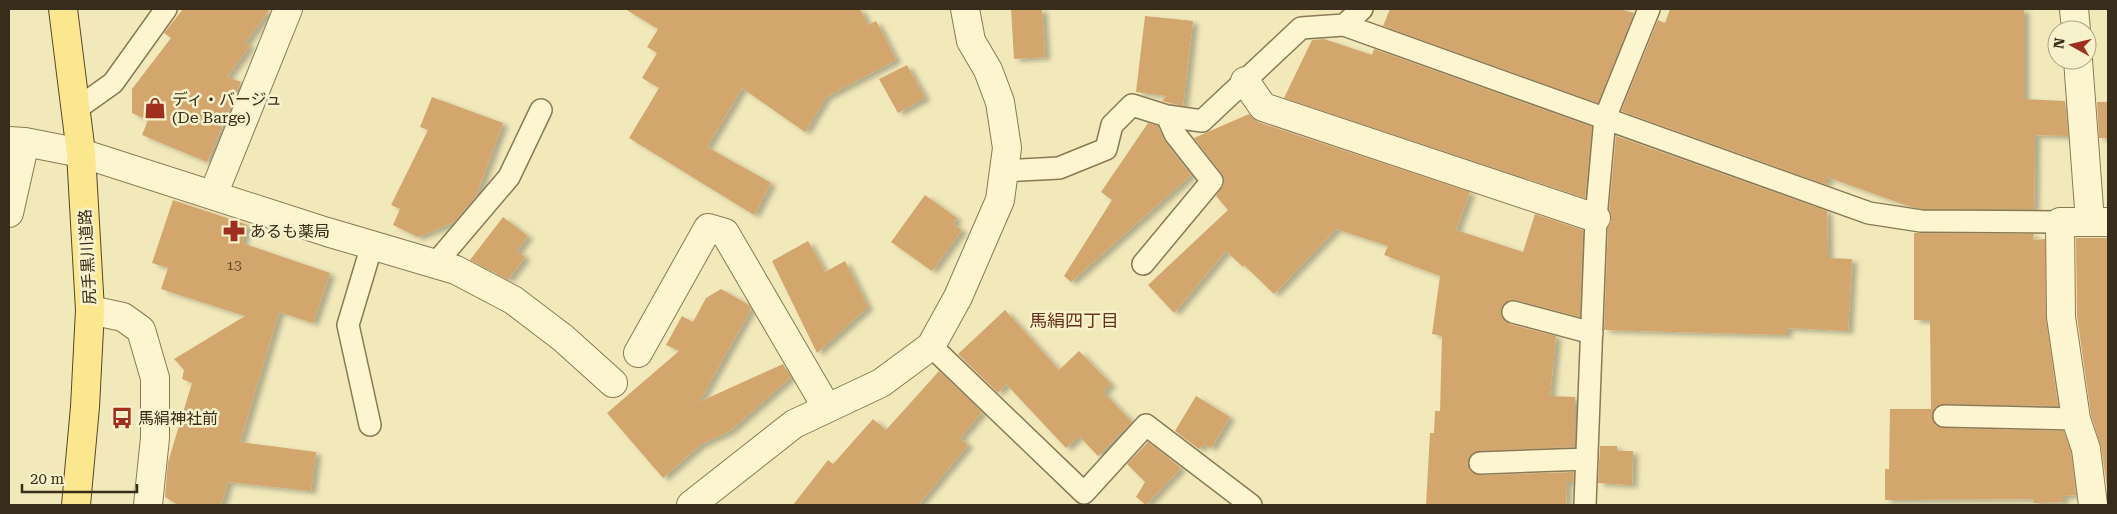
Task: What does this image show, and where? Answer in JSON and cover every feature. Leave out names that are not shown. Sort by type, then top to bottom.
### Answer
[{"type":"main road","name":"尻手黒川道路","points":[[63,9],[81,154],[90,310],[84,416],[76,505]]},
{"type":"street","points":[[213,195],[288,9]]},
{"type":"street","points":[[691,505],[794,424],[880,383],[931,346],[958,297],[1000,200],[1007,148],[1000,102],[988,70],[971,40],[965,9]]},
{"type":"street","points":[[2079,70],[2099,222],[2060,222],[2061,317],[2076,419],[2086,449],[2093,505]]},
{"type":"street","points":[[1245,80],[1263,107],[1596,218]]},
{"type":"street","points":[[9,213],[17,142],[81,154],[456,270],[513,300],[563,338],[614,383]]},
{"type":"street","points":[[638,353],[708,228],[725,232],[827,408]]},
{"type":"street","points":[[90,310],[123,317],[141,330],[155,378],[155,438],[148,505]]},
{"type":"lane","points":[[75,110],[113,83],[166,9]]},
{"type":"lane","points":[[1344,25],[1362,9]]},
{"type":"lane","points":[[1585,505],[1596,218],[1605,118],[1649,9]]},
{"type":"lane","points":[[1004,171],[1059,168],[1106,149],[1112,125],[1132,105],[1167,116],[1202,121],[1301,28],[1344,25],[1869,213],[1921,221],[2060,222]]},
{"type":"lane","points":[[435,264],[509,177],[540,110]]},
{"type":"lane","points":[[1143,264],[1212,180],[1175,134],[1167,116]]},
{"type":"lane","points":[[370,425],[348,325],[372,245]]},
{"type":"lane","points":[[1513,312],[1592,333]]},
{"type":"lane","points":[[931,346],[1084,493],[1146,425],[1251,505]]},
{"type":"lane","points":[[1944,416],[2076,419]]},
{"type":"lane","points":[[1480,463],[1587,459]]},
{"type":"building","points":[[183,9],[270,9],[245,43],[250,46],[227,77],[241,82],[207,162],[142,135],[148,120],[132,113],[132,89],[171,38],[164,33]]},
{"type":"building","points":[[625,9],[860,9],[868,25],[876,21],[896,60],[826,97],[805,132],[742,88],[707,147],[771,183],[754,215],[629,138],[659,88],[642,78],[657,53],[647,47],[658,29]]},
{"type":"building","points":[[1011,9],[1042,9],[1045,57],[1014,59]]},
{"type":"building","points":[[1390,9],[1620,9],[1634,13],[1598,103],[1383,26]]},
{"type":"building","points":[[1670,9],[2024,9],[2024,99],[2065,101],[2068,136],[2035,135],[2034,209],[1922,209],[1911,207],[1827,177],[1827,185],[1621,111],[1658,20],[1665,23]]},
{"type":"building","points":[[1145,16],[1193,21],[1183,106],[1162,101],[1166,96],[1136,92]]},
{"type":"building","points":[[1324,39],[1372,55],[1374,49],[1592,127],[1585,198],[1284,98],[1312,40]]},
{"type":"building","points":[[907,65],[925,98],[898,113],[879,79]]},
{"type":"building","points":[[432,97],[503,123],[476,196],[454,222],[418,237],[393,225],[400,209],[391,205],[428,130],[420,127]]},
{"type":"building","points":[[2097,102],[2108,102],[2108,138],[2099,138]]},
{"type":"building","points":[[1249,114],[1258,122],[1470,192],[1456,230],[1523,252],[1535,214],[1583,230],[1580,317],[1516,300],[1505,303],[1501,309],[1504,320],[1509,324],[1556,336],[1550,396],[1575,397],[1575,447],[1480,451],[1473,453],[1468,463],[1470,470],[1480,475],[1574,472],[1573,482],[1567,482],[1566,505],[1426,505],[1430,433],[1434,433],[1435,411],[1440,411],[1442,336],[1432,334],[1440,276],[1384,255],[1388,246],[1336,229],[1274,294],[1244,265],[1243,267],[1226,251],[1174,313],[1148,285],[1228,210],[1216,196],[1224,184],[1222,174],[1194,138]]},
{"type":"building","points":[[1148,123],[1158,126],[1165,142],[1191,175],[1071,282],[1064,276],[1112,200],[1101,192]]},
{"type":"building","points":[[1616,136],[1827,211],[1828,258],[1852,259],[1848,331],[1787,328],[1787,335],[1604,330],[1608,227],[1611,222],[1609,211]]},
{"type":"building","points":[[925,195],[957,218],[953,224],[962,230],[932,271],[891,242]]},
{"type":"building","points":[[173,200],[248,225],[242,243],[330,273],[313,323],[279,312],[240,442],[316,452],[311,491],[228,482],[221,505],[178,505],[165,497],[168,462],[192,383],[182,379],[184,370],[174,359],[245,316],[161,289],[168,268],[152,263]]},
{"type":"building","points":[[503,217],[528,236],[517,251],[525,257],[508,280],[470,260]]},
{"type":"building","points":[[1914,233],[2034,234],[2033,240],[2045,239],[2046,319],[2058,406],[1944,404],[1938,405],[1934,409],[1932,416],[1937,426],[1944,428],[2064,431],[2071,452],[2076,495],[2063,496],[2063,502],[2034,503],[2034,499],[1885,500],[1885,469],[1889,469],[1890,409],[1931,409],[1930,320],[1914,320]]},
{"type":"building","points":[[2076,238],[2108,238],[2108,494],[2101,447],[2091,415],[2077,316]]},
{"type":"building","points":[[808,241],[825,272],[845,261],[868,307],[817,353],[772,261]]},
{"type":"building","points":[[721,289],[749,305],[751,309],[699,402],[783,364],[791,377],[730,431],[700,445],[663,478],[607,413],[679,351],[666,345],[682,316],[693,322],[706,298]]},
{"type":"building","points":[[1005,310],[1059,370],[1079,351],[1111,384],[1103,392],[1132,422],[1098,456],[1079,436],[1066,448],[1006,384],[998,393],[958,354]]},
{"type":"building","points":[[939,371],[982,412],[960,438],[968,445],[918,505],[793,505],[828,460],[833,464],[873,419],[886,430]]},
{"type":"building","points":[[1196,396],[1230,417],[1211,448],[1204,444],[1199,449],[1175,431]]},
{"type":"building","points":[[1148,442],[1181,468],[1146,505],[1136,497],[1145,482],[1127,464]]},
{"type":"building","points":[[1600,446],[1617,446],[1617,451],[1633,451],[1632,485],[1598,483]]},
{"type":"place","name":"ディ・バージュ (De Barge)","points":[[155,108]]},
{"type":"place","name":"あるも薬局","points":[[234,231]]},
{"type":"place","name":"馬絹神社前","points":[[122,418]]},
{"type":"district","name":"馬絹四丁目","points":[[1074,321]]}]
